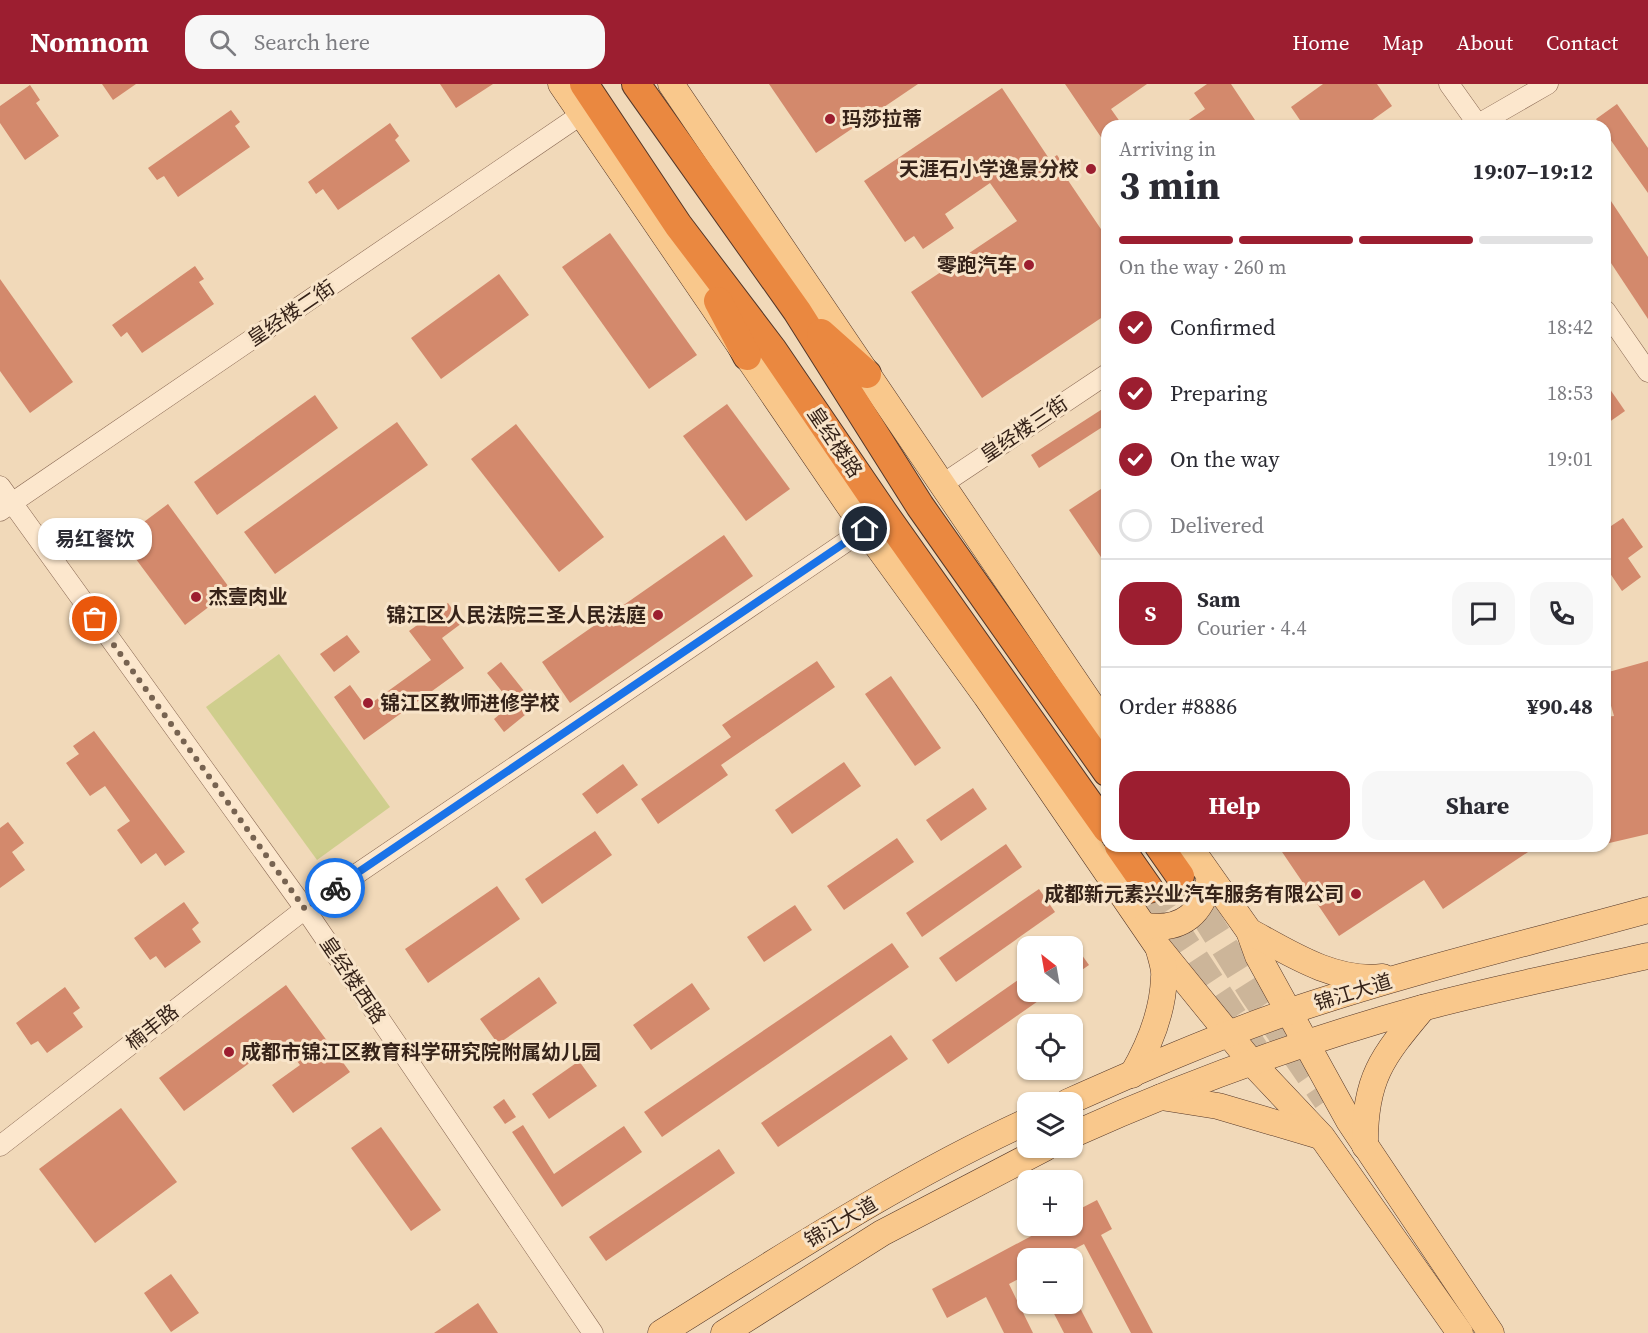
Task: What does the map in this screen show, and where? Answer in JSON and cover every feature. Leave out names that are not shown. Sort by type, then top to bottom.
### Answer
[{"type":"highway","name":"皇经楼路","points":[[584,84],[678,225],[772,349],[890,522],[1101,821]]},
{"type":"highway","name":"皇经楼路","points":[[636,84],[717,195],[797,311],[920,506],[1101,763]]},
{"type":"highway","points":[[678,225],[747,356]]},
{"type":"highway","points":[[797,311],[867,374]]},
{"type":"highway","points":[[1123,852],[1149,889]]},
{"type":"highway","points":[[1163,852],[1180,876]]},
{"type":"main road","points":[[561,84],[865,529],[986,696],[1090,850],[1152,936],[1228,1034],[1322,1137],[1460,1333]]},
{"type":"main road","points":[[671,84],[1101,719]]},
{"type":"main road","points":[[1193,852],[1249,931],[1258,956],[1365,1146],[1491,1333]]},
{"type":"main road","points":[[1152,936],[1191,916],[1202,903],[1210,877]]},
{"type":"main road","name":"锦江大道","points":[[1083,1096],[1228,1034],[1289,1012],[1419,973],[1648,910]]},
{"type":"main road","points":[[1249,931],[1311,965],[1367,979],[1419,973]]},
{"type":"main road","points":[[1132,1075],[1147,1049],[1159,1008],[1165,976],[1152,936]]},
{"type":"main road","name":"锦江大道","points":[[1083,1130],[1158,1096],[1307,1044],[1423,1008],[1648,956]]},
{"type":"main road","points":[[1365,1146],[1365,1114],[1371,1088],[1387,1051],[1423,1008]]},
{"type":"main road","points":[[1158,1096],[1218,1106],[1322,1137]]},
{"type":"main road","name":"锦江大道","points":[[661,1333],[823,1232],[980,1143],[1017,1126]]},
{"type":"main road","name":"锦江大道","points":[[724,1333],[882,1233],[1026,1158]]},
{"type":"street","points":[[1449,84],[1474,120]]},
{"type":"street","points":[[1486,120],[1548,84]]},
{"type":"street","name":"皇经楼二街","points":[[6,507],[582,114]]},
{"type":"street","points":[[1611,319],[1648,372]]},
{"type":"street","name":"皇经楼三街","points":[[941,485],[1101,378]]},
{"type":"street","name":"皇经楼西路","points":[[0,486],[6,507],[305,909],[593,1333]]},
{"type":"street","points":[[305,909],[865,529]]},
{"type":"street","name":"楠丰路","points":[[0,1146],[305,909]]},
{"type":"shaded area","points":[[279,654],[390,807],[317,860],[206,707]]},
{"type":"building","points":[[102,84],[136,84],[113,100]]},
{"type":"building","points":[[440,84],[493,84],[456,108]]},
{"type":"building","name":"玛莎拉蒂","points":[[769,84],[918,84],[816,153]]},
{"type":"building","points":[[1065,84],[1147,84],[1111,109],[1119,120],[1101,120],[1101,137]]},
{"type":"building","points":[[1207,84],[1231,84],[1255,120],[1189,120],[1205,109],[1194,93]]},
{"type":"building","points":[[1323,84],[1377,84],[1392,106],[1372,120],[1300,120],[1291,107]]},
{"type":"building","points":[[30,85],[40,100],[36,103],[59,136],[25,160],[0,123],[0,106]]},
{"type":"building","points":[[1002,88],[1050,160],[1057,155],[1065,167],[1061,170],[1101,229],[1101,318],[982,398],[911,292],[1017,221],[990,183],[945,214],[954,228],[923,249],[914,236],[905,242],[864,181]]},
{"type":"building","points":[[1617,104],[1648,148],[1648,193],[1611,141],[1611,120],[1596,119]]},
{"type":"building","points":[[231,110],[240,122],[235,126],[250,147],[178,197],[164,176],[157,180],[148,168]]},
{"type":"building","points":[[390,123],[399,136],[395,140],[410,161],[338,210],[323,189],[316,194],[308,182]]},
{"type":"building","points":[[1611,201],[1648,257],[1648,319],[1611,263]]},
{"type":"building","points":[[610,233],[697,355],[649,389],[562,267]]},
{"type":"building","points":[[195,266],[204,279],[199,282],[214,304],[142,353],[127,332],[121,337],[112,325]]},
{"type":"building","points":[[499,274],[529,315],[441,379],[411,338]]},
{"type":"building","points":[[0,279],[73,382],[30,413],[0,371]]},
{"type":"building","points":[[1611,391],[1625,411],[1611,421]]},
{"type":"building","points":[[315,395],[338,428],[217,515],[194,482]]},
{"type":"building","points":[[727,404],[790,489],[746,521],[683,436]]},
{"type":"building","points":[[1101,410],[1101,428],[1039,468],[1031,455]]},
{"type":"building","points":[[397,422],[428,465],[275,574],[244,532]]},
{"type":"building","points":[[516,424],[604,537],[559,572],[471,459]]},
{"type":"building","points":[[1101,489],[1101,557],[1069,510]]},
{"type":"building","points":[[168,504],[231,590],[185,625],[121,539]]},
{"type":"building","points":[[1623,518],[1643,547],[1628,558],[1641,577],[1622,591],[1611,575],[1611,526]]},
{"type":"building","points":[[724,535],[753,576],[570,703],[542,662]]},
{"type":"building","points":[[448,603],[462,623],[442,638],[464,668],[364,740],[334,697],[350,685],[366,707],[431,660],[409,631]]},
{"type":"building","points":[[347,635],[360,652],[334,672],[320,654]]},
{"type":"building","points":[[817,661],[835,687],[721,765],[728,775],[658,824],[641,799],[731,737],[722,725]]},
{"type":"building","points":[[1648,661],[1648,834],[1611,843],[1611,716],[1614,716],[1611,706],[1611,671]]},
{"type":"building","points":[[501,662],[536,706],[504,732],[494,719],[512,704],[487,673]]},
{"type":"building","points":[[891,676],[941,748],[915,766],[865,694]]},
{"type":"building","points":[[94,731],[185,852],[165,866],[156,853],[141,864],[117,830],[130,821],[105,786],[90,796],[66,763],[79,754],[73,746]]},
{"type":"building","points":[[844,762],[861,786],[792,834],[775,810]]},
{"type":"building","points":[[623,764],[638,785],[597,814],[582,794]]},
{"type":"building","points":[[973,788],[987,809],[941,841],[926,820]]},
{"type":"building","points":[[8,822],[24,843],[12,852],[25,870],[0,888],[0,828]]},
{"type":"building","points":[[595,831],[612,855],[542,904],[525,879]]},
{"type":"building","points":[[897,838],[914,862],[844,910],[827,886]]},
{"type":"building","points":[[1006,844],[1022,867],[922,937],[906,913]]},
{"type":"building","name":"成都新元素兴业汽车服务有限公司","points":[[1282,852],[1528,852],[1443,909],[1424,880],[1339,936]]},
{"type":"building","points":[[497,886],[520,919],[428,983],[405,949]]},
{"type":"building","points":[[1039,889],[1055,912],[1021,936],[1017,936],[1017,939],[956,982],[939,958]]},
{"type":"building","points":[[184,902],[199,923],[192,929],[201,942],[165,968],[156,956],[150,960],[134,938]]},
{"type":"building","points":[[795,905],[812,930],[764,962],[747,937]]},
{"type":"building","points":[[892,943],[909,967],[662,1137],[644,1112]]},
{"type":"building","points":[[1083,957],[1089,965],[1083,969]]},
{"type":"building","points":[[539,977],[557,1003],[498,1044],[480,1019]]},
{"type":"building","points":[[1017,981],[1017,1002],[1037,1002],[948,1064],[932,1040]]},
{"type":"building","points":[[692,983],[710,1009],[651,1050],[633,1025]]},
{"type":"building","name":"成都市锦江区教育科学研究院附属幼儿园","points":[[286,985],[350,1072],[293,1113],[272,1085],[300,1065],[281,1040],[184,1111],[159,1078]]},
{"type":"building","points":[[65,987],[80,1008],[73,1013],[83,1027],[47,1053],[38,1041],[31,1045],[16,1023]]},
{"type":"building","points":[[891,1035],[908,1059],[778,1147],[761,1123]]},
{"type":"building","points":[[579,1061],[597,1086],[549,1119],[532,1094]]},
{"type":"building","points":[[504,1099],[516,1117],[505,1124],[493,1107]]},
{"type":"building","points":[[121,1108],[177,1182],[95,1243],[39,1169]]},
{"type":"building","points":[[523,1125],[554,1174],[624,1126],[642,1152],[562,1207],[512,1132]]},
{"type":"building","points":[[381,1127],[441,1210],[411,1231],[351,1148]]},
{"type":"building","points":[[719,1149],[735,1173],[606,1261],[589,1237]]},
{"type":"building","points":[[1097,1200],[1112,1229],[1101,1235],[1153,1333],[1131,1333],[1084,1244],[1076,1248],[1017,1248],[1017,1280],[1009,1284],[1017,1300],[1017,1314],[1024,1314],[1033,1333],[1004,1333],[986,1297],[947,1318],[932,1289],[1031,1236],[1083,1236],[1083,1207]]},
{"type":"building","points":[[171,1274],[199,1313],[171,1332],[144,1293]]},
{"type":"building","points":[[478,1303],[498,1333],[434,1333]]},
{"type":"building","points":[[1054,1314],[1083,1314],[1093,1333],[1064,1333]]},
{"type":"tunnel","points":[[1180,876],[1254,994],[1327,1100]]},
{"type":"tunnel","points":[[1149,889],[1255,1050]]},
{"type":"way so far","points":[[95,619],[305,909],[335,888]]},
{"type":"place","name":"玛莎拉蒂","points":[[830,119]]},
{"type":"place","name":"天涯石小学逸景分校","points":[[1091,169]]},
{"type":"place","name":"零跑汽车","points":[[1029,265]]},
{"type":"place","name":"杰壹肉业","points":[[196,597]]},
{"type":"place","name":"锦江区人民法院三圣人民法庭","points":[[658,615]]},
{"type":"place","name":"易红餐饮","points":[[95,619]]},
{"type":"place","name":"锦江区教师进修学校","points":[[368,703]]},
{"type":"place","name":"成都新元素兴业汽车服务有限公司","points":[[1356,894]]},
{"type":"place","name":"成都市锦江区教育科学研究院附属幼儿园","points":[[229,1052]]},
{"type":"route","points":[[335,888],[865,529]]}]
